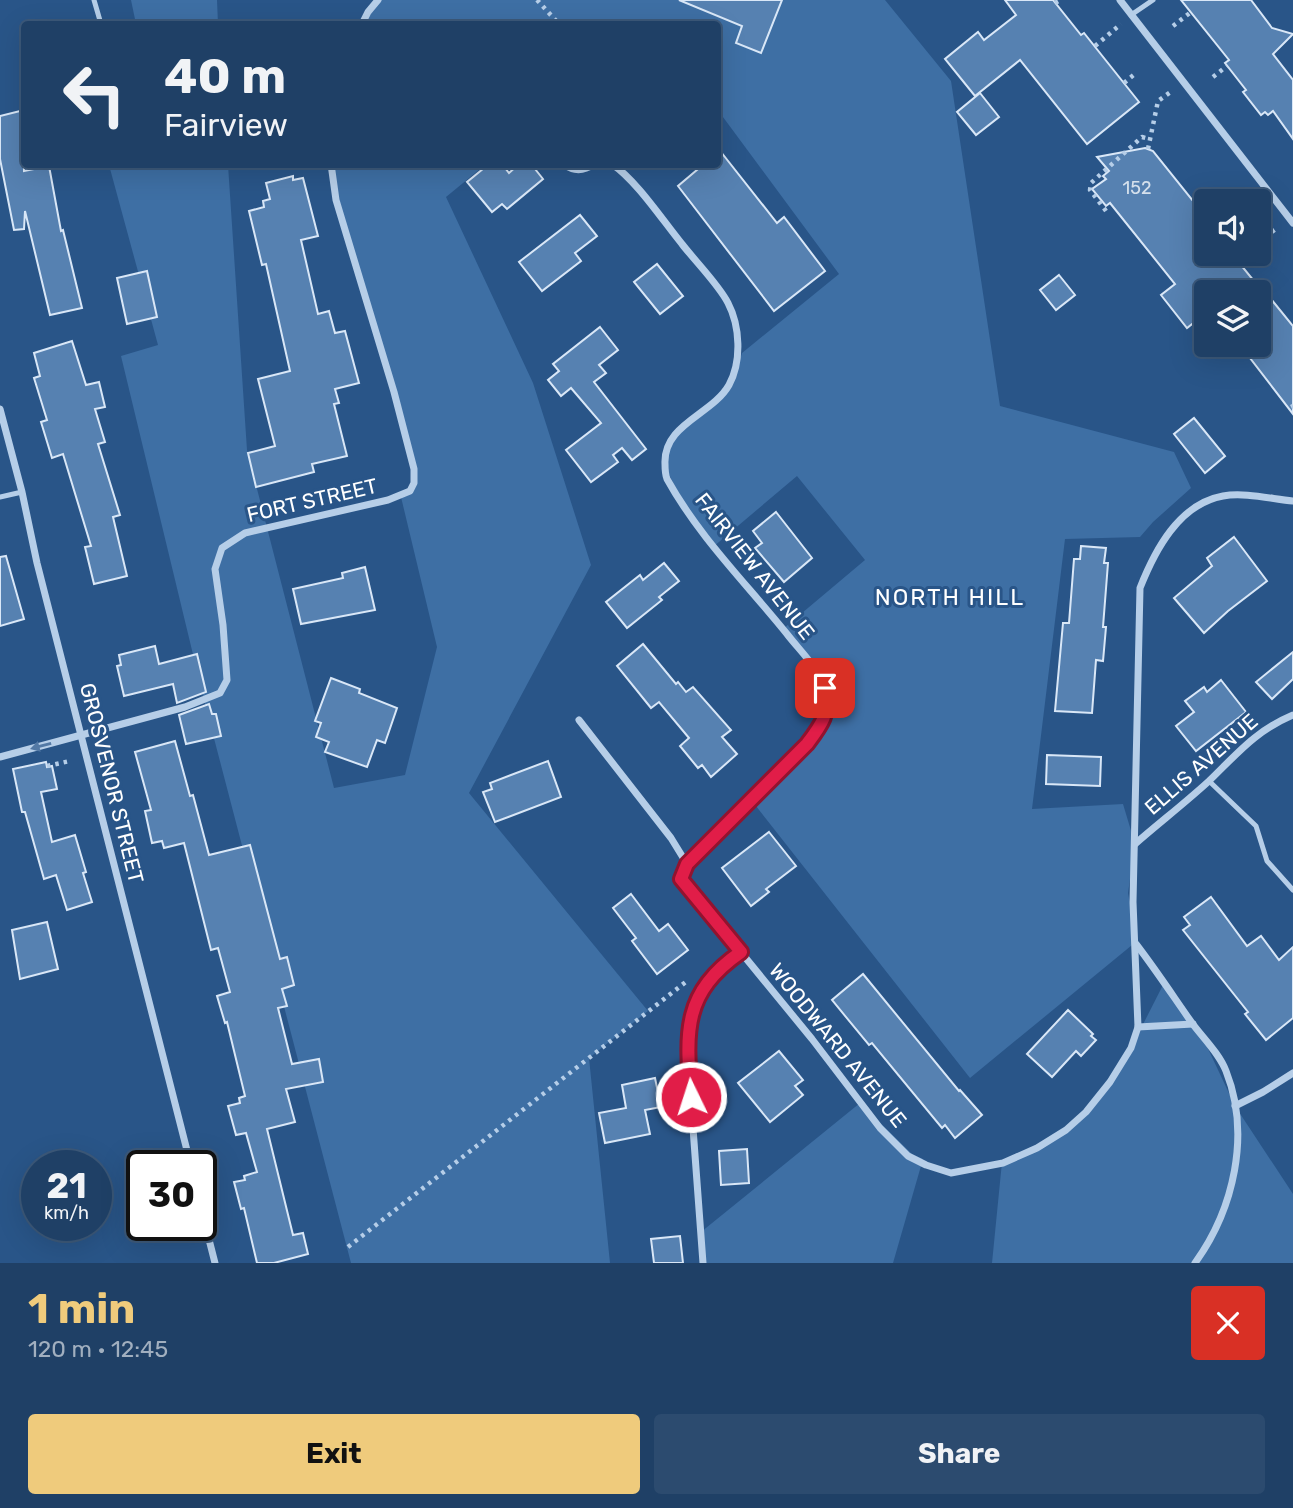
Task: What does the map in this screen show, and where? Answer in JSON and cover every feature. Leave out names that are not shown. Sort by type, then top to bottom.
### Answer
[{"type":"street","points":[[364,21],[378,0]]},
{"type":"street","points":[[1120,0],[1293,223]]},
{"type":"street","name":"FORT STREET","points":[[0,757],[185,707],[220,693],[228,680],[215,569],[218,554],[230,541],[245,533],[388,500],[410,491],[414,484],[414,469],[394,392],[336,200],[332,168]]},
{"type":"street","name":"FAIRVIEW AVENUE","points":[[616,168],[647,201],[728,302],[737,329],[738,356],[729,384],[715,401],[671,439],[665,451],[665,475],[713,547],[763,604],[814,669],[825,688],[827,705],[823,722],[807,744],[687,864]]},
{"type":"street","name":"GROSVENOR STREET","points":[[0,409],[187,1150]]},
{"type":"street","name":"WOODWARD AVENUE","points":[[687,864],[681,879],[880,1128],[908,1156],[951,1173],[1003,1163],[1037,1148],[1066,1130],[1086,1112],[1110,1082],[1131,1048],[1138,1027],[1133,902],[1140,588],[1164,538],[1198,504],[1224,495],[1293,501]]},
{"type":"street","name":"ELLIS AVENUE","points":[[1135,844],[1209,781],[1240,748],[1277,722],[1293,715]]},
{"type":"street","points":[[579,720],[671,838],[687,864]]},
{"type":"street","points":[[1136,944],[1225,1069],[1235,1106],[1238,1154],[1229,1196],[1218,1223],[1195,1263]]},
{"type":"street","points":[[703,1263],[687,1047],[692,1013],[699,993],[723,965],[741,952]]},
{"type":"street","points":[[1138,1027],[1193,1024]]},
{"type":"street","points":[[1235,1106],[1293,1073]]},
{"type":"street","points":[[209,1241],[215,1263]]},
{"type":"lane","points":[[94,0],[100,21]]},
{"type":"lane","points":[[1131,15],[1153,0]]},
{"type":"lane","points":[[0,497],[22,492]]},
{"type":"lane","points":[[1209,781],[1256,826],[1267,861],[1293,890]]},
{"type":"path","points":[[537,0],[556,21]]},
{"type":"path","points":[[1173,26],[1191,12]]},
{"type":"path","points":[[1095,46],[1121,24]]},
{"type":"path","points":[[1213,77],[1227,66]]},
{"type":"path","points":[[1124,83],[1136,73]]},
{"type":"path","points":[[1148,149],[1158,101],[1173,90]]},
{"type":"path","points":[[1106,211],[1091,192],[1091,183],[1142,137],[1150,139]]},
{"type":"path","points":[[1271,232],[1279,226]]},
{"type":"path","points":[[47,766],[70,761]]},
{"type":"path","points":[[348,1247],[688,979]]},
{"type":"shaded area","points":[[131,0],[217,0],[218,21],[135,21]]},
{"type":"shaded area","points":[[378,0],[885,0],[951,81],[1000,406],[1174,452],[1191,488],[1140,537],[1065,539],[1032,809],[1123,804],[1135,844],[1128,893],[1137,941],[970,1078],[752,801],[823,722],[825,688],[783,629],[865,560],[797,476],[713,547],[686,507],[665,467],[671,439],[732,383],[742,353],[839,274],[721,114],[721,21],[364,21]]},
{"type":"shaded area","points":[[110,168],[228,168],[247,450],[334,788],[405,775],[437,647],[401,497],[410,491],[414,469],[352,257],[332,168],[481,168],[446,197],[533,383],[591,565],[469,793],[648,1011],[589,1058],[610,1263],[351,1263],[204,700],[121,356],[158,345]]},
{"type":"shaded area","points":[[1164,983],[1203,1038],[1235,1106],[1293,1194],[1293,1263],[992,1263],[1002,1162],[1066,1130],[1105,1092]]},
{"type":"shaded area","points":[[860,1103],[912,1154],[923,1159],[893,1263],[703,1263],[701,1232]]},
{"type":"building","points":[[679,0],[782,0],[761,53],[736,43],[742,26]]},
{"type":"building","points":[[1005,0],[1053,0],[1081,35],[1084,33],[1139,102],[1087,144],[1020,60],[975,96],[945,59],[978,32],[984,40],[1016,15]]},
{"type":"building","points":[[1181,0],[1251,0],[1272,28],[1293,34],[1273,54],[1293,80],[1293,139],[1273,111],[1268,115],[1265,112],[1261,115],[1225,63],[1229,60]]},
{"type":"building","points":[[980,93],[999,117],[976,135],[957,112]]},
{"type":"building","points":[[21,111],[21,168],[24,168],[24,171],[49,168],[61,231],[63,230],[82,308],[50,315],[25,211],[24,229],[14,230],[0,159],[0,116]]},
{"type":"building","points":[[1145,148],[1153,151],[1194,202],[1194,266],[1242,266],[1253,280],[1194,280],[1194,322],[1187,328],[1161,295],[1175,284],[1110,203],[1106,206],[1092,189],[1106,179],[1103,176],[1109,171],[1097,157]]},
{"type":"building","points":[[721,152],[777,223],[784,217],[825,271],[774,311],[678,186],[699,168],[721,168]]},
{"type":"building","points":[[484,168],[505,168],[509,173],[515,168],[534,168],[543,179],[507,209],[502,204],[492,212],[467,182]]},
{"type":"building","points":[[293,176],[293,180],[303,178],[318,236],[301,240],[318,314],[329,311],[335,333],[345,331],[359,383],[335,389],[339,403],[334,404],[347,456],[312,464],[314,472],[256,487],[248,453],[275,446],[258,379],[290,371],[266,264],[262,265],[249,211],[264,207],[263,201],[270,199],[266,183]]},
{"type":"building","points":[[580,215],[597,236],[575,253],[581,261],[542,291],[519,262]]},
{"type":"building","points":[[657,264],[683,296],[660,314],[634,282]]},
{"type":"building","points":[[147,271],[157,317],[127,324],[117,278]]},
{"type":"building","points":[[1059,275],[1075,295],[1056,310],[1040,290]]},
{"type":"building","points":[[1271,299],[1293,326],[1293,414],[1249,357],[1271,357]]},
{"type":"building","points":[[600,327],[618,350],[599,365],[606,373],[594,382],[646,449],[632,460],[622,448],[613,455],[618,462],[591,482],[566,450],[601,423],[571,388],[561,396],[548,380],[559,371],[553,364]]},
{"type":"building","points":[[72,341],[86,385],[99,382],[105,407],[95,409],[105,442],[98,444],[120,515],[113,517],[127,576],[94,584],[85,547],[91,546],[63,454],[52,458],[41,422],[47,420],[34,378],[40,376],[34,353]]},
{"type":"building","points":[[1194,418],[1225,456],[1205,473],[1174,434]]},
{"type":"building","points":[[776,512],[812,558],[784,582],[755,548],[762,543],[753,531]]},
{"type":"building","points":[[1234,537],[1267,581],[1204,633],[1174,598],[1212,566],[1207,558]]},
{"type":"building","points":[[1081,546],[1106,548],[1104,563],[1108,563],[1103,661],[1096,660],[1092,713],[1055,711],[1063,623],[1069,623],[1074,559],[1080,559]]},
{"type":"building","points":[[6,556],[24,619],[0,626],[0,557]]},
{"type":"building","points":[[664,563],[679,581],[659,597],[662,600],[627,628],[606,602],[640,575],[643,580]]},
{"type":"building","points":[[365,567],[375,610],[301,624],[293,589],[343,578],[342,573]]},
{"type":"building","points":[[643,644],[676,684],[678,682],[686,692],[693,687],[731,730],[722,737],[737,754],[711,777],[702,765],[698,768],[680,746],[689,738],[659,702],[651,708],[617,666]]},
{"type":"building","points":[[155,646],[159,664],[197,654],[206,692],[177,703],[173,684],[124,696],[117,666],[121,665],[119,655]]},
{"type":"building","points":[[1293,652],[1293,679],[1272,699],[1256,682]]},
{"type":"building","points":[[331,678],[397,708],[385,743],[377,740],[367,767],[325,752],[329,742],[316,737],[321,723],[315,721]]},
{"type":"building","points":[[1221,680],[1246,712],[1196,751],[1176,726],[1194,712],[1185,701],[1204,687],[1207,692]]},
{"type":"building","points":[[209,704],[212,714],[216,714],[221,736],[186,744],[179,715]]},
{"type":"building","points":[[175,741],[209,855],[250,845],[280,959],[287,957],[294,985],[282,989],[287,1006],[278,1008],[292,1064],[319,1059],[323,1082],[286,1089],[295,1122],[267,1129],[293,1235],[303,1233],[308,1254],[274,1263],[257,1263],[244,1208],[241,1209],[234,1182],[245,1180],[244,1176],[257,1172],[246,1133],[236,1135],[228,1106],[240,1103],[239,1098],[245,1096],[227,1022],[225,1023],[217,996],[230,992],[218,948],[211,950],[184,843],[164,848],[162,841],[152,843],[145,811],[151,810],[135,752]]},
{"type":"building","points":[[1047,755],[1101,757],[1100,786],[1046,784]]},
{"type":"building","points":[[548,761],[561,797],[495,822],[483,792],[492,789],[490,783]]},
{"type":"building","points":[[46,762],[47,767],[52,766],[57,789],[41,792],[52,842],[75,835],[92,902],[67,910],[56,875],[44,879],[25,812],[22,812],[13,769]]},
{"type":"building","points":[[769,832],[796,866],[766,889],[769,892],[751,906],[722,868]]},
{"type":"building","points":[[631,894],[659,931],[668,924],[688,950],[657,974],[632,941],[636,938],[613,908]]},
{"type":"building","points":[[1211,897],[1247,946],[1261,936],[1279,960],[1293,947],[1293,1018],[1266,1040],[1245,1014],[1248,1012],[1183,930],[1190,925],[1184,917]]},
{"type":"building","points":[[47,922],[58,969],[20,979],[12,930]]},
{"type":"building","points":[[863,974],[982,1115],[955,1138],[945,1125],[942,1128],[872,1043],[869,1045],[832,1000]]},
{"type":"building","points":[[1068,1010],[1096,1040],[1081,1056],[1076,1051],[1052,1077],[1027,1054]]},
{"type":"building","points":[[779,1051],[803,1080],[795,1086],[803,1095],[770,1122],[738,1083]]},
{"type":"building","points":[[655,1078],[661,1107],[645,1110],[650,1134],[605,1143],[599,1113],[626,1108],[622,1085]]},
{"type":"building","points":[[747,1149],[749,1183],[721,1185],[719,1151]]},
{"type":"building","points":[[680,1236],[683,1263],[654,1263],[651,1239]]},
{"type":"district","name":"NORTH HILL","points":[[950,597]]},
{"type":"route","points":[[691,1097],[687,1047],[692,1013],[699,993],[723,965],[741,952],[681,879],[687,864],[759,795],[807,744],[823,722],[827,705],[825,688]]}]
